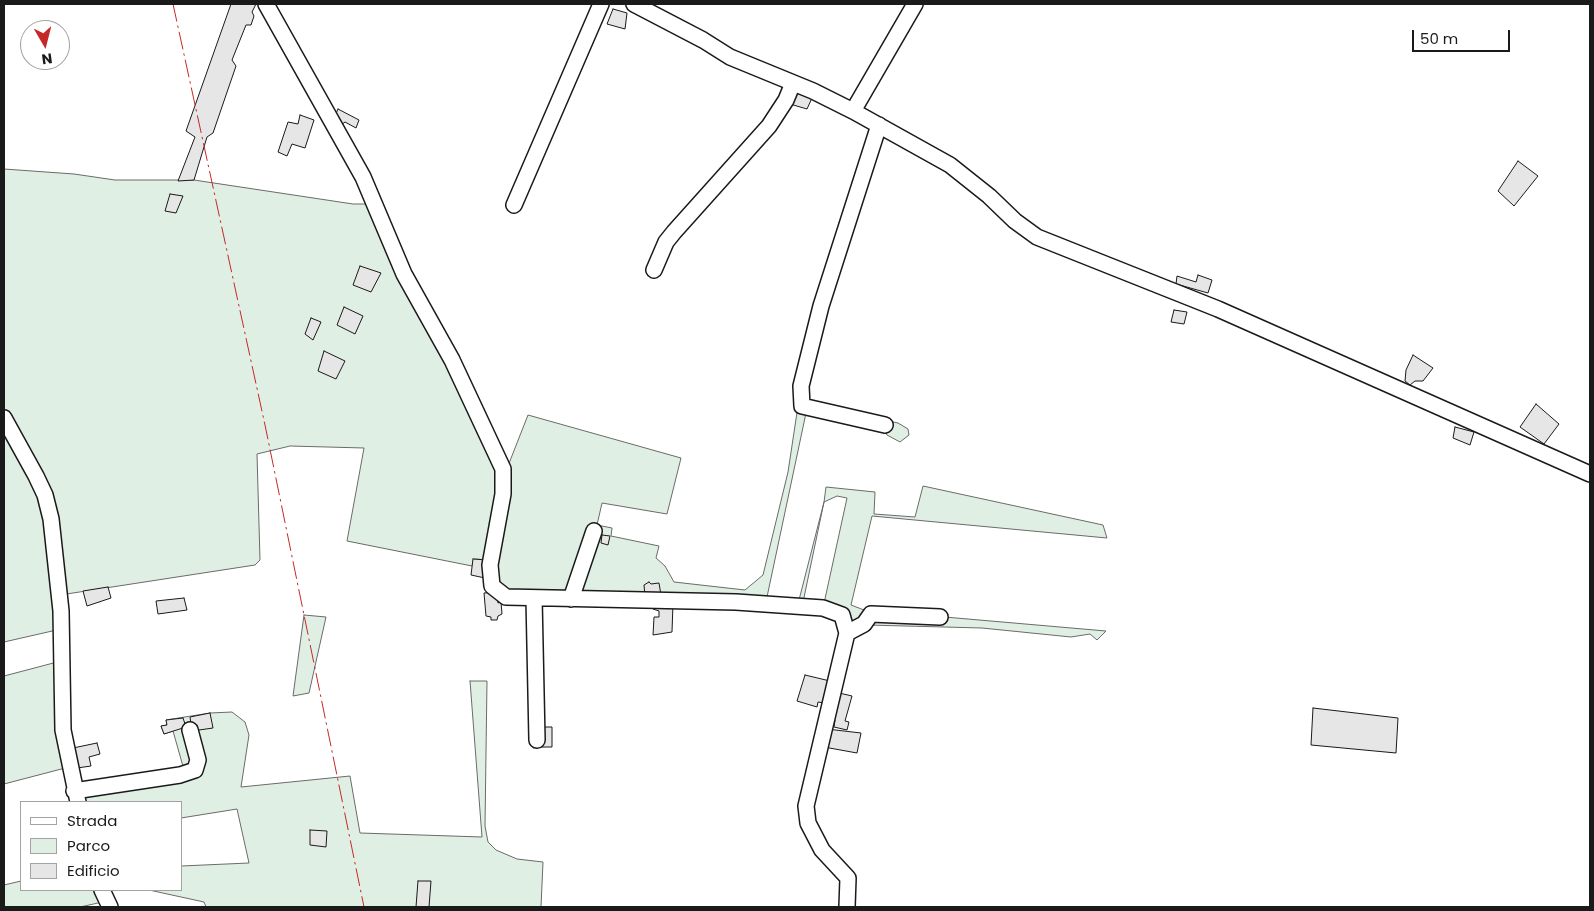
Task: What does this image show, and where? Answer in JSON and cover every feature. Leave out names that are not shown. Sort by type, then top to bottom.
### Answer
[{"type":"street","points":[[266,4],[362,177],[404,274],[452,360],[503,469],[503,494],[490,565],[492,586],[506,596],[736,602],[823,608],[842,615],[847,633],[806,806],[808,823],[822,850],[848,878],[847,907]]},
{"type":"street","points":[[514,205],[600,4]]},
{"type":"street","points":[[634,4],[703,40],[730,57],[793,83],[853,111],[950,165],[989,196],[1015,221],[1037,237],[1218,309],[1590,474]]},
{"type":"street","points":[[853,111],[915,4]]},
{"type":"street","points":[[654,270],[666,242],[769,126],[786,100],[793,83]]},
{"type":"street","points":[[879,125],[821,306],[801,386],[802,406],[886,425]]},
{"type":"street","points":[[4,418],[39,482],[51,519],[61,611],[63,730],[76,797],[180,775],[195,770],[198,760],[190,730]]},
{"type":"street","points":[[571,599],[594,532]]},
{"type":"street","points":[[534,598],[537,740]]},
{"type":"street","points":[[847,633],[864,624],[871,614],[940,617]]},
{"type":"street","points":[[102,891],[110,907]]},
{"type":"green space","points":[[4,169],[74,174],[115,180],[194,180],[353,204],[375,204],[506,471],[528,415],[681,458],[667,514],[602,503],[597,525],[612,528],[611,536],[659,546],[656,558],[665,566],[674,582],[745,590],[763,575],[788,472],[801,386],[809,378],[808,403],[898,423],[908,429],[909,435],[900,442],[887,435],[882,427],[806,413],[767,597],[799,600],[824,502],[802,607],[506,597],[492,586],[491,560],[474,559],[472,566],[347,541],[364,448],[290,446],[257,454],[260,560],[255,565],[60,595],[61,629],[4,642]]},
{"type":"green space","points":[[923,486],[1103,525],[1107,538],[872,516],[851,605],[864,610],[1106,631],[1097,640],[1090,634],[1071,637],[982,628],[867,625],[847,633],[842,615],[823,608],[847,498],[837,496],[824,502],[826,487],[875,492],[874,514],[915,517]]},
{"type":"green space","points":[[304,615],[326,617],[309,693],[293,696]]},
{"type":"green space","points":[[61,661],[69,767],[4,784],[4,676]]},
{"type":"green space","points":[[470,681],[487,681],[485,826],[488,842],[496,850],[517,859],[543,862],[541,907],[206,907],[204,902],[154,891],[182,891],[182,866],[249,863],[237,809],[182,818],[182,801],[78,801],[76,796],[186,777],[173,731],[164,734],[161,726],[167,725],[166,720],[210,713],[232,712],[245,722],[249,735],[241,787],[350,776],[360,833],[482,837]]},
{"type":"green space","points":[[20,881],[20,891],[102,891],[107,901],[80,907],[4,907],[4,885]]},
{"type":"building","points":[[231,4],[256,4],[252,12],[254,16],[251,25],[246,25],[232,60],[236,66],[213,133],[207,137],[194,180],[178,181],[195,137],[186,131]]},
{"type":"building","points":[[613,9],[627,13],[625,29],[607,24]]},
{"type":"building","points":[[793,91],[812,98],[807,109],[790,104]]},
{"type":"building","points":[[338,109],[359,120],[356,128],[345,122],[341,125],[333,120]]},
{"type":"building","points":[[300,115],[314,120],[305,148],[292,144],[287,156],[278,152],[288,122],[298,124]]},
{"type":"building","points":[[1518,161],[1538,176],[1514,206],[1498,191]]},
{"type":"building","points":[[170,194],[183,196],[176,213],[165,211]]},
{"type":"building","points":[[360,266],[381,273],[371,292],[353,285]]},
{"type":"building","points":[[1198,275],[1212,280],[1208,293],[1176,284],[1177,276],[1196,282]]},
{"type":"building","points":[[344,307],[363,316],[355,334],[337,325]]},
{"type":"building","points":[[1174,310],[1187,312],[1184,324],[1171,322]]},
{"type":"building","points":[[311,318],[321,322],[313,340],[305,334]]},
{"type":"building","points":[[324,351],[345,361],[336,379],[318,371]]},
{"type":"building","points":[[1413,355],[1433,368],[1423,381],[1415,381],[1410,385],[1405,381],[1406,370]]},
{"type":"building","points":[[1536,404],[1559,424],[1544,444],[1520,427]]},
{"type":"building","points":[[1455,427],[1474,432],[1470,445],[1453,438]]},
{"type":"building","points":[[602,535],[610,536],[608,545],[601,543]]},
{"type":"building","points":[[473,559],[487,560],[485,578],[471,575]]},
{"type":"building","points":[[649,582],[651,584],[659,583],[661,595],[645,596],[644,585]]},
{"type":"building","points":[[108,587],[111,598],[87,606],[83,591]]},
{"type":"building","points":[[497,592],[498,603],[501,602],[502,614],[498,616],[497,620],[491,620],[491,617],[486,616],[484,593]]},
{"type":"building","points":[[184,598],[187,610],[158,614],[156,601]]},
{"type":"building","points":[[653,602],[673,603],[672,632],[653,635],[654,617],[659,617],[659,611],[653,609]]},
{"type":"building","points":[[805,675],[830,681],[824,703],[818,702],[817,707],[797,701]]},
{"type":"building","points":[[835,692],[852,696],[845,721],[849,722],[847,730],[834,727],[835,720],[829,717]]},
{"type":"building","points":[[1313,708],[1398,718],[1396,753],[1311,745]]},
{"type":"building","points":[[210,713],[213,728],[192,731],[190,717]]},
{"type":"building","points":[[183,718],[186,727],[164,734],[161,726],[167,725],[166,720]]},
{"type":"building","points":[[541,727],[552,727],[552,747],[541,747]]},
{"type":"building","points":[[827,729],[861,733],[857,753],[824,747]]},
{"type":"building","points":[[97,743],[100,754],[89,757],[91,766],[77,768],[73,748]]},
{"type":"building","points":[[310,830],[327,831],[326,847],[310,845]]},
{"type":"building","points":[[418,881],[431,881],[429,907],[416,907]]},
{"type":"power","points":[[173,4],[265,425],[364,907]]}]
